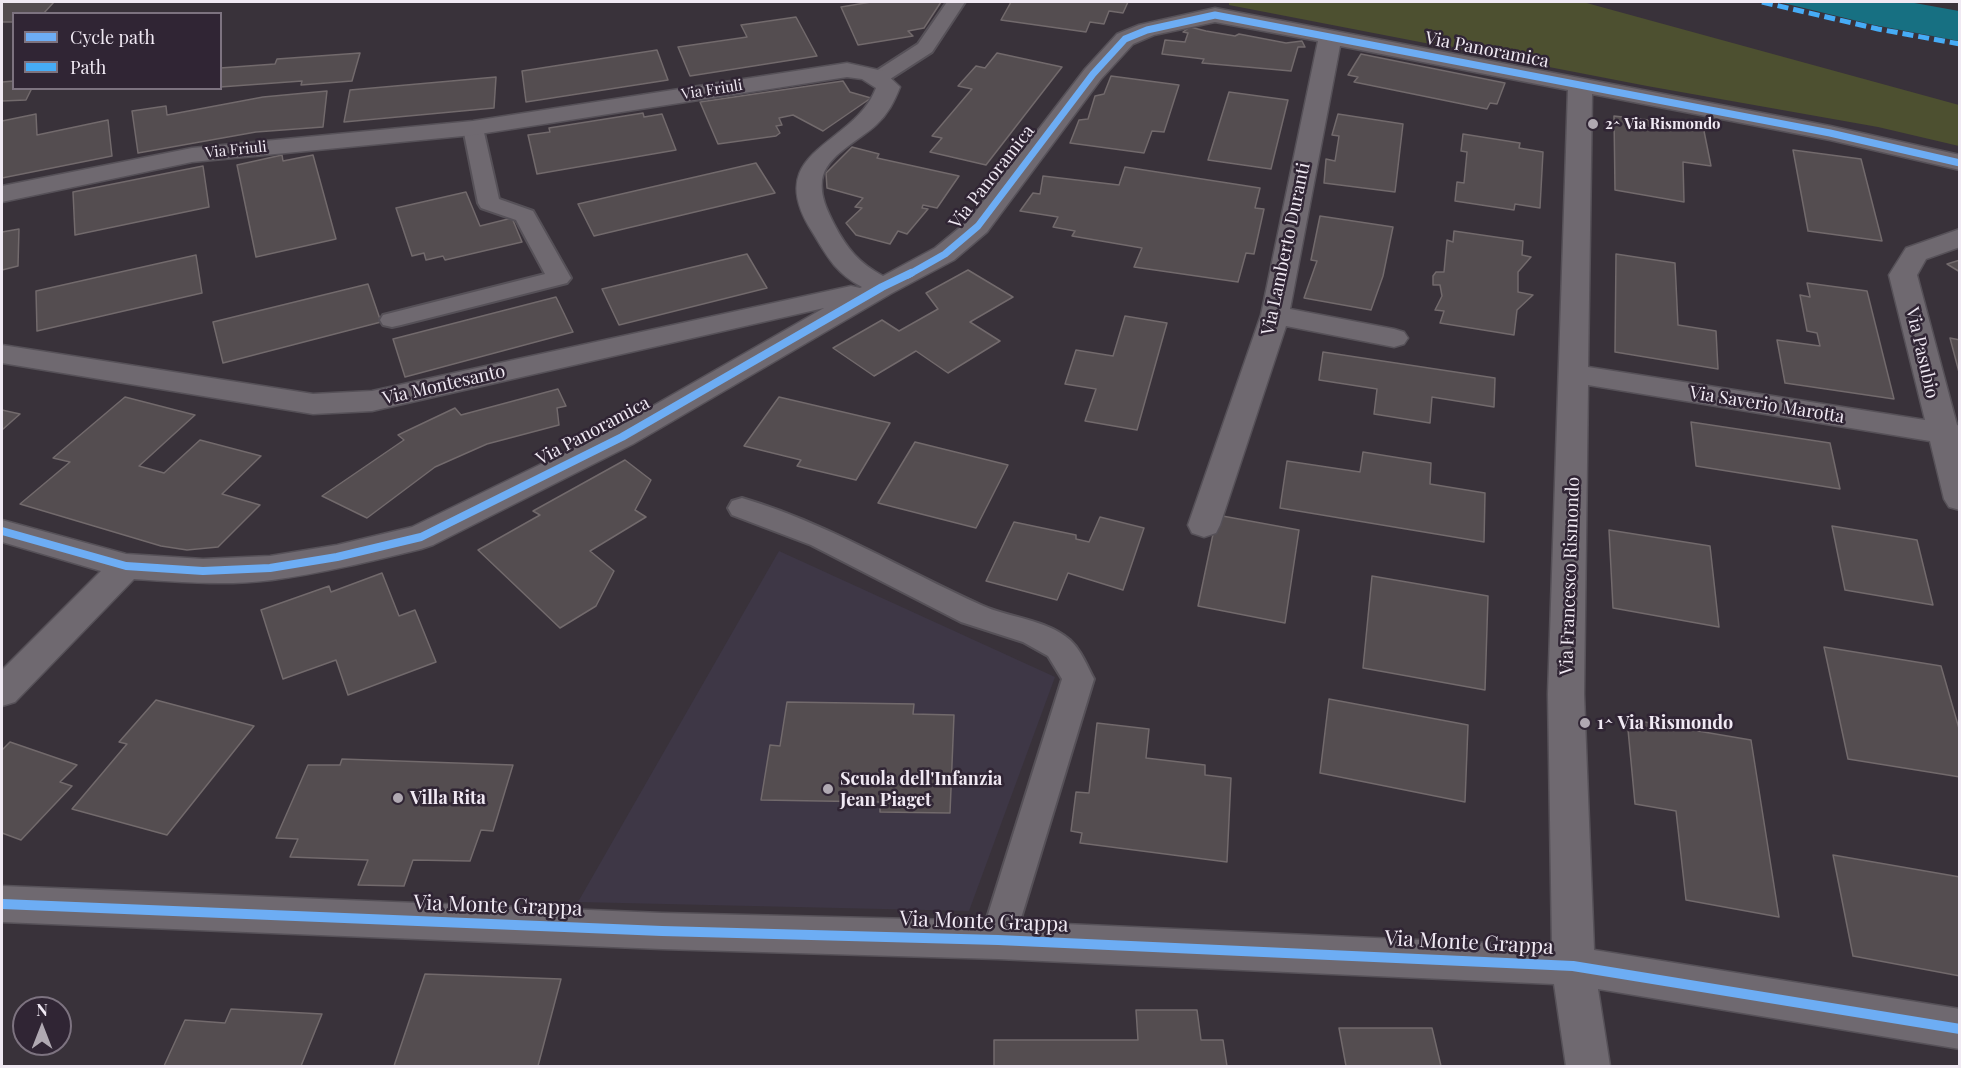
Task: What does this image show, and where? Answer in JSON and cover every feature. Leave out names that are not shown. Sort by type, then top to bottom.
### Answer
[{"type":"street","name":"Via Panoramica","points":[[2,531],[126,566],[203,571],[270,568],[337,557],[421,537],[622,437],[882,287],[923,269],[962,243],[978,226],[1093,74],[1125,39],[1147,30],[1215,15],[1830,133],[1959,163]]},
{"type":"street","name":"Via Lamberto Duranti","points":[[1204,525],[1275,315],[1330,38]]},
{"type":"street","name":"Via Friuli","points":[[2,194],[192,155],[473,128],[824,72],[847,70],[868,72],[880,77]]},
{"type":"street","points":[[880,77],[888,87],[887,100],[876,112],[830,149],[814,169],[809,202],[849,267],[882,287]]},
{"type":"street","name":"Via Francesco Rismondo","points":[[1580,85],[1566,694],[1573,966],[1588,1066]]},
{"type":"street","name":"Via Pasubio","points":[[1959,237],[1916,254],[1904,275],[1950,434],[1959,499]]},
{"type":"street","name":"Via Montesanto","points":[[2,354],[313,404],[342,404],[372,401],[882,287]]},
{"type":"street","points":[[1275,315],[1394,338]]},
{"type":"street","name":"Via Saverio Marotta","points":[[1575,374],[1950,434]]},
{"type":"street","points":[[2,692],[126,566]]},
{"type":"street","name":"Via Monte Grappa","points":[[2,904],[662,931],[998,940],[1573,966],[1959,1029]]},
{"type":"lane","points":[[880,77],[925,48],[956,2]]},
{"type":"lane","points":[[392,320],[559,278],[525,216],[489,203],[473,128]]},
{"type":"lane","name":"Via Monte Grappa","points":[[742,508],[821,538],[972,615],[1034,634],[1059,648],[1070,662],[1078,680],[998,940]]},
{"type":"shaded area","name":"Scuola dell'Infanzia Jean Piaget","points":[[779,551],[1055,677],[969,911],[578,902]]},
{"type":"green space","points":[[1229,2],[1583,2],[1959,105],[1959,146],[1878,127],[1647,86],[1229,5]]},
{"type":"water","points":[[1779,2],[1909,2],[1959,11],[1959,41],[1874,25]]},
{"type":"building","points":[[2,2],[54,2],[45,12],[12,12],[12,22],[2,22]]},
{"type":"building","points":[[871,2],[941,2],[924,28],[908,31],[913,36],[858,45],[841,7]]},
{"type":"building","points":[[1011,2],[1128,2],[1123,13],[1109,11],[1104,24],[1090,22],[1086,32],[1001,20]]},
{"type":"building","points":[[796,17],[817,56],[690,76],[678,47],[747,37],[741,25]]},
{"type":"building","points":[[1190,27],[1286,43],[1302,41],[1305,47],[1298,47],[1291,71],[1202,63],[1204,59],[1162,54],[1165,40],[1185,42],[1188,33],[1183,32]]},
{"type":"building","points":[[657,50],[668,80],[526,102],[522,71]]},
{"type":"building","points":[[360,53],[352,81],[301,85],[302,81],[222,87],[222,68],[275,64],[277,59]]},
{"type":"building","points":[[997,53],[1062,67],[986,165],[930,152],[942,138],[932,136],[972,89],[958,86],[976,66],[985,68]]},
{"type":"building","points":[[1361,54],[1505,83],[1497,104],[1490,103],[1487,109],[1354,82],[1358,77],[1348,75]]},
{"type":"building","points":[[1111,76],[1179,85],[1164,132],[1152,131],[1144,153],[1070,143],[1079,120],[1088,119],[1095,96],[1104,94]]},
{"type":"building","points":[[496,77],[494,108],[344,122],[350,90]]},
{"type":"building","points":[[12,81],[12,90],[31,90],[26,100],[2,101],[2,82]]},
{"type":"building","points":[[843,81],[850,92],[871,98],[823,131],[793,115],[779,118],[782,125],[776,126],[780,133],[776,136],[718,144],[700,102]]},
{"type":"building","points":[[327,91],[323,127],[256,132],[138,153],[132,111],[166,106],[167,115],[263,97]]},
{"type":"building","points":[[1229,92],[1288,100],[1271,169],[1208,160]]},
{"type":"building","points":[[643,113],[644,117],[662,114],[676,150],[537,174],[528,135],[550,132],[549,128]]},
{"type":"building","points":[[36,114],[37,135],[108,120],[112,156],[2,178],[2,121]]},
{"type":"building","points":[[1338,114],[1403,124],[1395,192],[1324,183],[1326,159],[1335,161],[1339,136],[1332,135]]},
{"type":"building","points":[[1614,116],[1683,124],[1682,128],[1704,131],[1711,166],[1683,162],[1684,202],[1615,190]]},
{"type":"building","points":[[1463,134],[1520,143],[1519,148],[1543,152],[1540,208],[1515,204],[1514,210],[1455,201],[1457,182],[1464,183],[1467,152],[1461,151]]},
{"type":"building","points":[[852,147],[879,154],[877,158],[959,176],[937,208],[923,205],[922,208],[928,209],[907,234],[898,231],[890,244],[856,235],[846,223],[862,208],[855,207],[863,198],[827,188],[826,173]]},
{"type":"building","points":[[1793,150],[1861,159],[1882,241],[1808,231]]},
{"type":"building","points":[[282,155],[283,161],[313,155],[336,239],[256,257],[237,165]]},
{"type":"building","points":[[756,163],[775,193],[594,236],[578,204]]},
{"type":"building","points":[[203,166],[209,207],[75,235],[73,192]]},
{"type":"building","points":[[1125,167],[1260,188],[1255,208],[1264,209],[1254,254],[1246,253],[1238,282],[1134,267],[1142,248],[1072,236],[1075,231],[1053,227],[1058,217],[1020,211],[1033,193],[1040,194],[1043,176],[1119,185]]},
{"type":"building","points":[[466,192],[480,226],[512,218],[522,242],[445,260],[443,256],[426,260],[424,253],[412,256],[396,208]]},
{"type":"building","points":[[1320,216],[1393,227],[1383,276],[1371,310],[1304,298],[1317,261],[1311,260]]},
{"type":"building","points":[[19,229],[18,266],[2,270],[2,232]]},
{"type":"building","points":[[1454,231],[1523,241],[1522,255],[1531,257],[1518,272],[1518,292],[1533,295],[1517,310],[1514,335],[1440,323],[1444,311],[1435,310],[1442,296],[1440,285],[1433,285],[1433,276],[1436,272],[1444,272],[1447,240],[1453,242]]},
{"type":"building","points":[[747,254],[767,288],[619,325],[602,289]]},
{"type":"building","points":[[1616,254],[1675,263],[1678,325],[1716,331],[1718,369],[1615,352]]},
{"type":"building","points":[[196,255],[202,293],[37,331],[36,291]]},
{"type":"building","points":[[1960,260],[1960,272],[1947,264]]},
{"type":"building","points":[[968,270],[1013,297],[970,322],[1000,341],[948,373],[916,351],[874,376],[833,348],[882,320],[899,331],[938,309],[926,293]]},
{"type":"building","points":[[1807,283],[1867,291],[1894,399],[1785,383],[1777,340],[1820,346],[1817,333],[1807,331],[1800,295],[1810,297]]},
{"type":"building","points":[[368,284],[381,322],[223,363],[213,322]]},
{"type":"building","points":[[556,297],[573,332],[405,377],[393,339]]},
{"type":"building","points":[[1125,316],[1167,323],[1137,430],[1085,421],[1096,389],[1065,384],[1076,350],[1113,356]]},
{"type":"building","points":[[1950,338],[1960,340],[1960,376]]},
{"type":"building","points":[[1323,352],[1495,378],[1494,407],[1432,397],[1430,423],[1374,414],[1377,389],[1319,380]]},
{"type":"building","points":[[558,389],[566,406],[557,408],[559,425],[487,444],[435,467],[367,518],[322,496],[404,440],[398,435],[455,408],[461,415]]},
{"type":"building","points":[[125,397],[195,415],[139,466],[164,473],[200,440],[261,456],[222,494],[260,505],[218,547],[187,550],[161,546],[20,504],[70,462],[53,458]]},
{"type":"building","points":[[779,397],[890,423],[856,480],[797,466],[801,460],[744,446]]},
{"type":"building","points":[[2,410],[20,414],[2,430]]},
{"type":"building","points":[[1691,422],[1830,443],[1840,489],[1696,466]]},
{"type":"building","points":[[915,442],[1008,465],[976,528],[878,503]]},
{"type":"building","points":[[1363,452],[1431,463],[1430,484],[1485,493],[1484,542],[1280,508],[1287,461],[1360,472]]},
{"type":"building","points":[[625,460],[651,480],[635,510],[646,517],[590,551],[614,571],[596,606],[560,628],[478,550],[540,515],[533,511]]},
{"type":"building","points":[[1217,515],[1299,530],[1285,623],[1198,606]]},
{"type":"building","points":[[1100,517],[1144,528],[1123,590],[1068,573],[1057,600],[986,581],[1014,522],[1076,535],[1076,539],[1089,542]]},
{"type":"building","points":[[1832,526],[1917,540],[1933,605],[1845,590]]},
{"type":"building","points":[[1609,530],[1710,546],[1719,627],[1613,608]]},
{"type":"building","points":[[382,573],[399,616],[415,610],[436,662],[348,695],[336,660],[283,679],[261,610],[329,586],[331,592]]},
{"type":"building","points":[[1372,576],[1488,596],[1485,690],[1363,668]]},
{"type":"building","points":[[1824,647],[1941,666],[1960,732],[1960,777],[1848,759]]},
{"type":"building","points":[[1329,699],[1468,725],[1465,802],[1320,773]]},
{"type":"building","points":[[156,700],[254,726],[167,835],[72,809],[127,744],[119,742]]},
{"type":"building","points":[[787,702],[914,704],[913,714],[954,715],[950,813],[880,812],[880,802],[761,800],[770,745],[780,746]]},
{"type":"building","points":[[1627,719],[1751,740],[1779,917],[1686,900],[1676,811],[1635,804]]},
{"type":"building","points":[[1097,723],[1149,729],[1146,758],[1205,765],[1205,775],[1231,778],[1227,862],[1080,843],[1082,833],[1071,831],[1076,792],[1089,793]]},
{"type":"building","points":[[10,742],[77,765],[60,782],[72,786],[21,840],[2,833],[2,750]]},
{"type":"building","name":"Villa Rita","points":[[342,759],[513,765],[493,831],[481,830],[470,861],[413,860],[404,886],[358,885],[368,860],[290,857],[298,839],[276,838],[308,765],[340,765]]},
{"type":"building","points":[[1833,855],[1960,877],[1960,976],[1853,956]]},
{"type":"building","points":[[425,974],[561,979],[538,1066],[394,1066]]},
{"type":"building","points":[[231,1009],[322,1014],[301,1066],[164,1066],[185,1020],[225,1023]]},
{"type":"building","points":[[1136,1010],[1197,1010],[1201,1040],[1223,1040],[1227,1066],[994,1066],[994,1040],[1138,1040]]},
{"type":"building","points":[[1339,1028],[1432,1028],[1441,1066],[1346,1066]]},
{"type":"marked path","points":[[1762,2],[1878,29],[1960,44]]},
{"type":"cycle path","points":[[2,531],[126,566],[203,571],[270,568],[337,557],[421,537],[622,437],[882,287],[945,254],[978,226],[1093,74],[1125,39],[1147,30],[1215,15],[1830,133],[1960,163]]},
{"type":"cycle path","points":[[2,904],[662,931],[998,940],[1573,966],[1960,1029]]},
{"type":"place","name":"2^ Via Rismondo","points":[[1593,124]]},
{"type":"place","name":"1^ Via Rismondo","points":[[1585,723]]},
{"type":"place","name":"Scuola dell'Infanzia Jean Piaget","points":[[828,789]]},
{"type":"place","name":"Villa Rita","points":[[398,798]]}]
